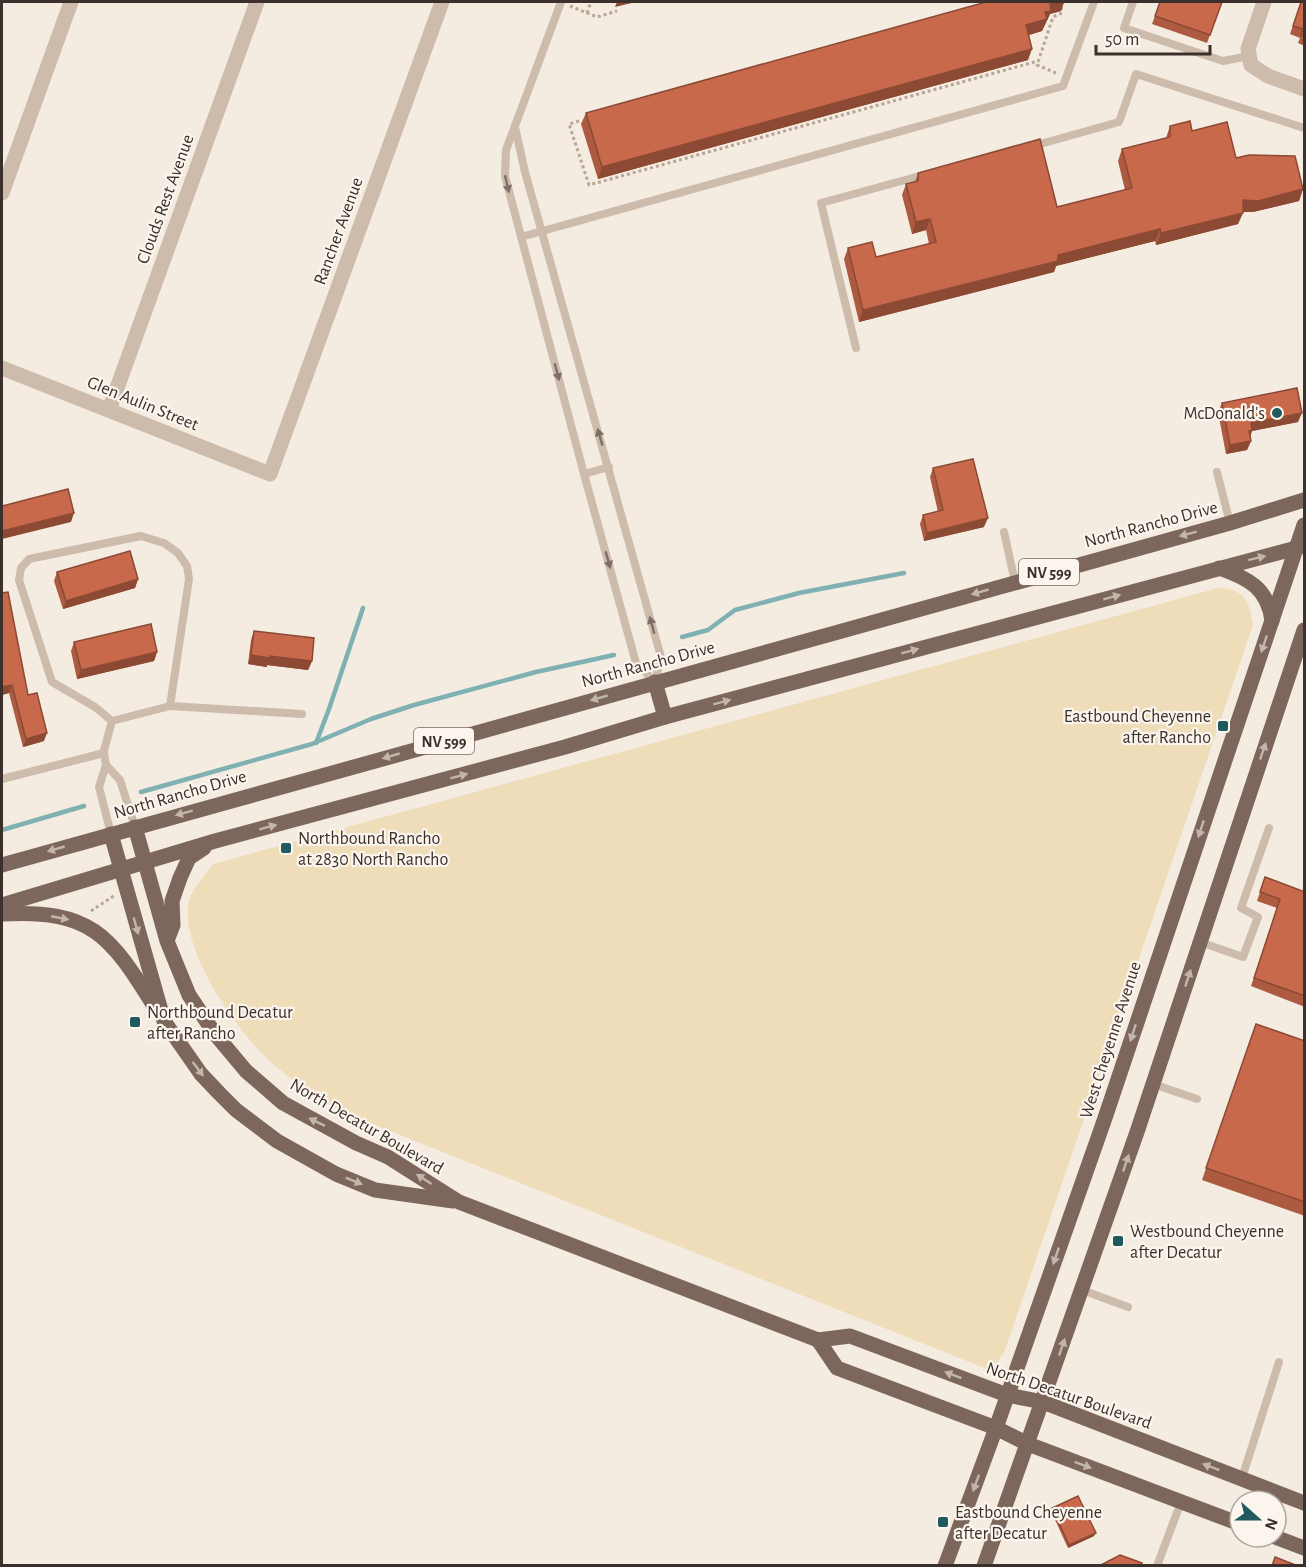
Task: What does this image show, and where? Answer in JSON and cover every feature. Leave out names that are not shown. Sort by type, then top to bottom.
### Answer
[{"type":"main road","name":"North Rancho Drive","points":[[2,865],[1230,523],[1305,500]]},
{"type":"main road","name":"West Cheyenne Avenue","points":[[945,1566],[1105,1118],[1272,621],[1300,547],[1305,525]]},
{"type":"main road","name":"NV 599","points":[[2,905],[215,841],[565,747],[665,717],[1300,547]]},
{"type":"main road","points":[[1219,567],[1242,576],[1256,586],[1271,609],[1272,621]]},
{"type":"main road","points":[[984,1566],[1153,1084],[1304,636]]},
{"type":"main road","points":[[655,682],[665,717]]},
{"type":"main road","name":"North Decatur Boulevard","points":[[135,827],[167,941],[189,995],[215,1034],[249,1074],[283,1103],[356,1143],[388,1156],[459,1202],[818,1340],[850,1336],[1007,1395],[1042,1402],[1305,1503]]},
{"type":"main road","name":"North Decatur Boulevard","points":[[111,834],[164,1021],[201,1074],[255,1126],[300,1155],[336,1174],[375,1190],[459,1202]]},
{"type":"main road","points":[[167,941],[173,925],[172,901],[184,867],[189,858],[215,841]]},
{"type":"main road","points":[[2,914],[59,917],[87,926],[104,937],[117,950],[164,1021]]},
{"type":"main road","points":[[818,1340],[837,1368],[996,1428],[1028,1444],[1228,1520]]},
{"type":"main road","points":[[1288,1542],[1305,1548]]},
{"type":"street","points":[[2,193],[71,2]]},
{"type":"street","name":"Clouds Rest Avenue","points":[[109,410],[257,2]]},
{"type":"street","name":"Rancher Avenue","points":[[270,474],[442,2]]},
{"type":"street","points":[[1264,2],[1248,49],[1250,60],[1268,76],[1305,89]]},
{"type":"street","name":"Glen Aulin Street","points":[[2,368],[270,474]]},
{"type":"lane","points":[[560,2],[506,150],[505,176],[636,663],[655,682]]},
{"type":"lane","points":[[521,237],[1063,86],[1094,2]]},
{"type":"lane","points":[[1133,2],[1124,28],[1223,61],[1250,60]]},
{"type":"lane","points":[[1028,147],[1119,122],[1136,74],[1305,128]]},
{"type":"lane","points":[[515,127],[542,232],[661,657],[655,682]]},
{"type":"lane","points":[[856,348],[821,203],[936,172]]},
{"type":"lane","points":[[584,474],[609,467]]},
{"type":"lane","points":[[1217,472],[1230,523]]},
{"type":"lane","points":[[1004,532],[1015,582]]},
{"type":"lane","points":[[112,722],[95,707],[52,682],[19,580],[21,568],[29,559],[141,536],[164,543],[178,553],[187,566],[189,579],[170,706]]},
{"type":"lane","points":[[112,722],[170,706],[302,714]]},
{"type":"lane","points":[[112,722],[103,754],[106,765],[120,780],[135,827]]},
{"type":"lane","points":[[2,779],[103,754]]},
{"type":"lane","points":[[106,765],[99,788],[111,834]]},
{"type":"lane","points":[[1200,942],[1243,957],[1258,917],[1241,908],[1269,828]]},
{"type":"lane","points":[[1153,1084],[1197,1099]]},
{"type":"lane","points":[[1082,1290],[1128,1306]]},
{"type":"lane","points":[[1242,1478],[1279,1362]]},
{"type":"lane","points":[[1157,1566],[1181,1502]]},
{"type":"path","points":[[560,2],[597,16],[617,11]]},
{"type":"path","points":[[587,13],[591,2]]},
{"type":"path","points":[[1038,62],[1053,17],[1062,13],[1060,2]]},
{"type":"path","points":[[1038,62],[1037,64],[1066,78]]},
{"type":"path","points":[[579,121],[568,124],[589,185],[1038,62]]},
{"type":"path","points":[[92,911],[117,893]]},
{"type":"sand","points":[[1218,588],[1234,591],[1244,598],[1250,610],[1253,625],[1005,1350],[992,1371],[340,1111],[297,1083],[259,1050],[228,1011],[213,987],[192,939],[188,917],[190,898],[213,864]]},
{"type":"building","points":[[986,2],[1057,2],[1050,4],[1051,11],[1045,12],[1047,19],[1026,25],[1032,49],[602,167],[586,113]]},
{"type":"building","points":[[1160,2],[1222,2],[1210,35],[1155,16]]},
{"type":"building","points":[[1301,2],[1305,2],[1305,36],[1301,35],[1303,29],[1293,26]]},
{"type":"building","points":[[1190,121],[1192,131],[1227,122],[1236,158],[1249,155],[1295,156],[1303,189],[1258,201],[1243,200],[1243,213],[1161,233],[1160,229],[1058,255],[1058,261],[863,310],[848,248],[872,242],[876,257],[936,242],[930,219],[916,222],[906,184],[918,181],[918,173],[1040,139],[1057,207],[1132,188],[1122,149],[1170,137],[1170,126]]},
{"type":"building","points":[[1297,388],[1302,413],[1251,423],[1252,430],[1249,431],[1251,441],[1230,445],[1222,403]]},
{"type":"building","points":[[973,459],[988,518],[927,533],[923,515],[943,510],[933,468]]},
{"type":"building","points":[[68,489],[74,513],[2,531],[2,506]]},
{"type":"building","points":[[130,551],[138,579],[66,601],[57,572]]},
{"type":"building","points":[[8,592],[28,695],[37,693],[47,733],[26,739],[12,685],[2,687],[2,593]]},
{"type":"building","points":[[151,624],[157,652],[81,670],[74,642]]},
{"type":"building","points":[[254,631],[314,638],[312,661],[251,655]]},
{"type":"building","points":[[1265,877],[1305,892],[1305,996],[1254,978],[1280,899],[1260,892]]},
{"type":"building","points":[[1256,1024],[1305,1041],[1305,1202],[1206,1168]]},
{"type":"building","points":[[1078,1496],[1096,1533],[1069,1545],[1052,1508]]},
{"type":"building","points":[[1120,1555],[1142,1563],[1141,1566],[1099,1566]]},
{"type":"building","points":[[1275,1557],[1298,1566],[1272,1566]]},
{"type":"waterway","points":[[682,637],[708,630],[735,610],[799,593],[904,573]]},
{"type":"waterway","points":[[316,743],[363,608]]},
{"type":"waterway","points":[[141,792],[312,744],[371,719],[414,705],[536,672],[614,655]]},
{"type":"waterway","points":[[2,830],[84,806]]},
{"type":"place","name":"McDonald's","points":[[1277,413]]},
{"type":"place","name":"Eastbound Cheyenne after Rancho","points":[[1223,726]]},
{"type":"place","name":"Northbound Rancho at 2830 North Rancho","points":[[286,848]]},
{"type":"place","name":"Northbound Decatur after Rancho","points":[[135,1022]]},
{"type":"place","name":"Westbound Cheyenne after Decatur","points":[[1118,1241]]},
{"type":"place","name":"Eastbound Cheyenne after Decatur","points":[[943,1522]]}]
